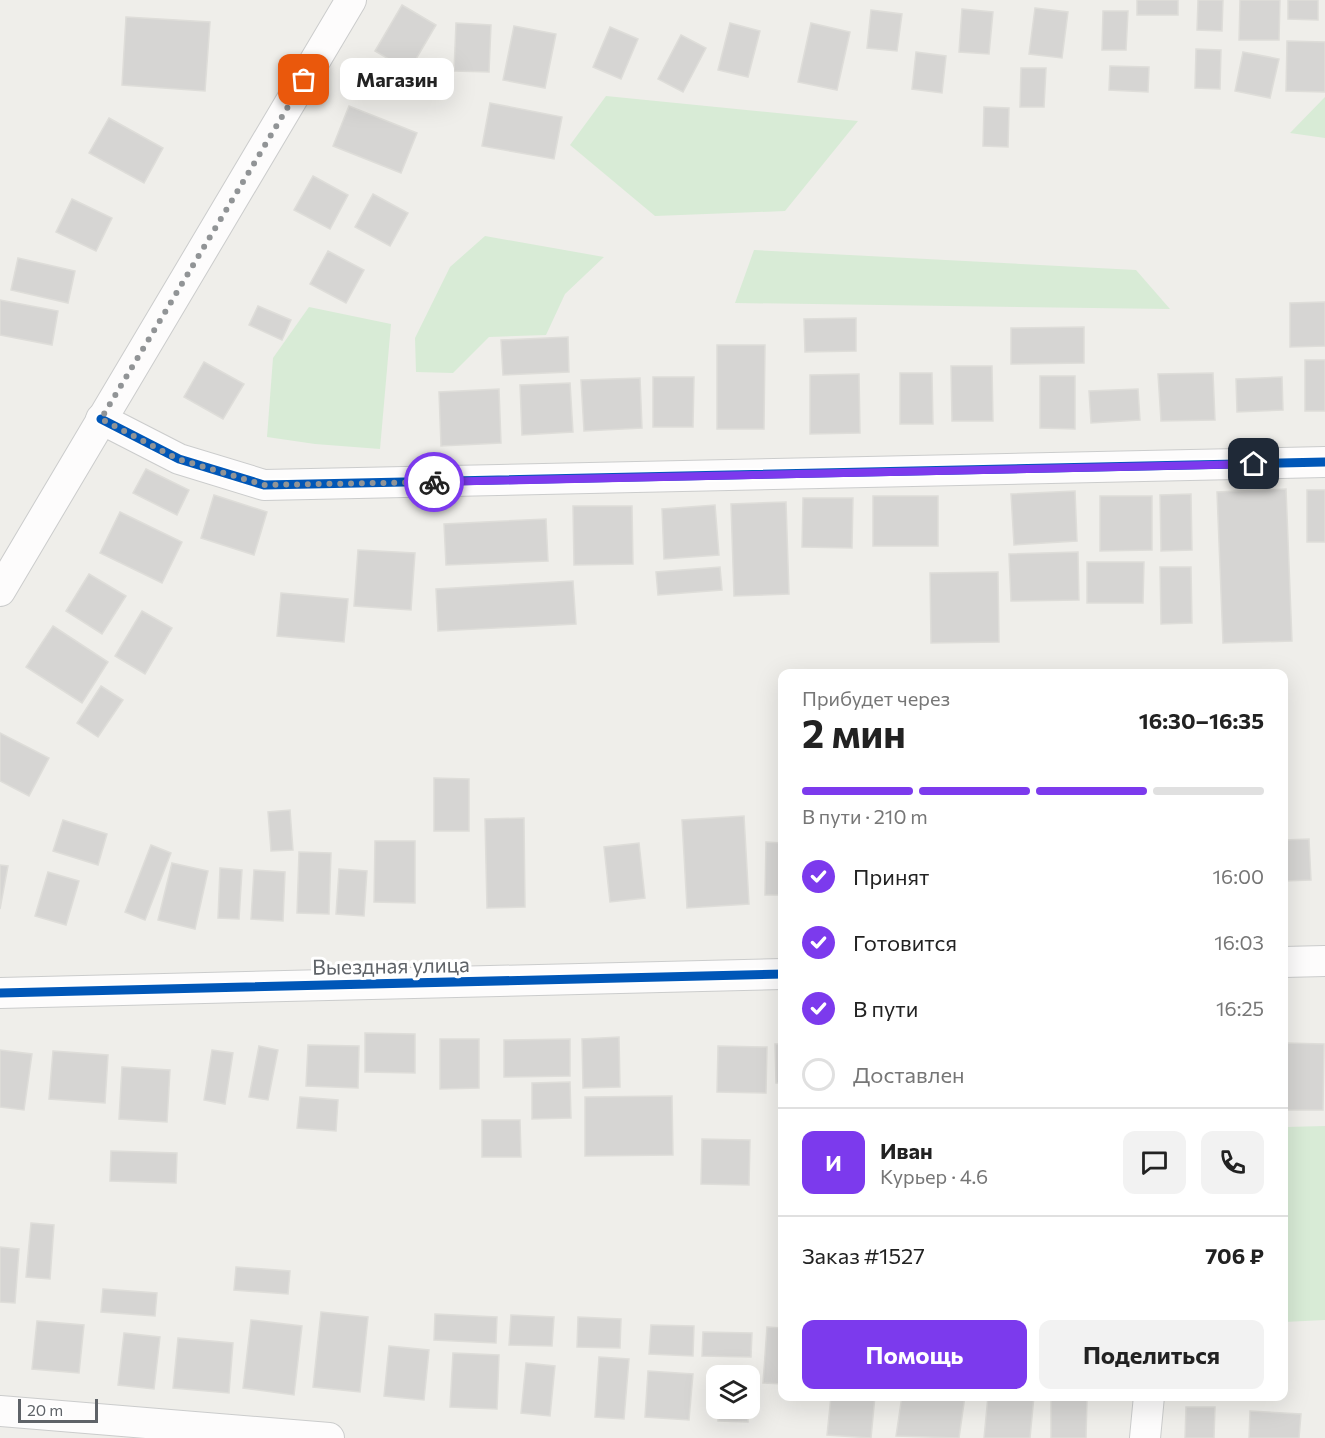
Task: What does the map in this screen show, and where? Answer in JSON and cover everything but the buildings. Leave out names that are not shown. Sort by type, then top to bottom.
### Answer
[{"type":"street","points":[[0,591],[351,0]]},
{"type":"street","points":[[101,419],[178,459],[264,485],[1325,462]]},
{"type":"street","points":[[1288,962],[1325,961]]},
{"type":"street","name":"Выездная улица","points":[[0,993],[778,974]]},
{"type":"street","points":[[1144,1438],[1148,1401]]},
{"type":"street","points":[[0,1411],[329,1438]]},
{"type":"green space","points":[[606,96],[858,121],[785,211],[655,216],[570,145]]},
{"type":"green space","points":[[1325,97],[1325,138],[1290,133]]},
{"type":"green space","points":[[485,236],[604,257],[565,294],[546,335],[489,337],[453,373],[416,372],[415,338],[450,267]]},
{"type":"green space","points":[[754,250],[1136,270],[1170,309],[735,303]]},
{"type":"green space","points":[[309,307],[391,324],[380,449],[315,444],[267,437],[273,358]]},
{"type":"green space","points":[[1325,1126],[1325,1320],[1288,1322],[1288,1127]]},
{"type":"cycle path","points":[[101,419],[179,459],[264,485],[1325,462]]},
{"type":"cycle path","points":[[0,993],[778,974]]},
{"type":"way so far","points":[[304,80],[101,419],[178,459],[264,485],[434,482]]},
{"type":"place","name":"Магазин","points":[[304,80]]},
{"type":"route","points":[[434,482],[1254,464]]}]
